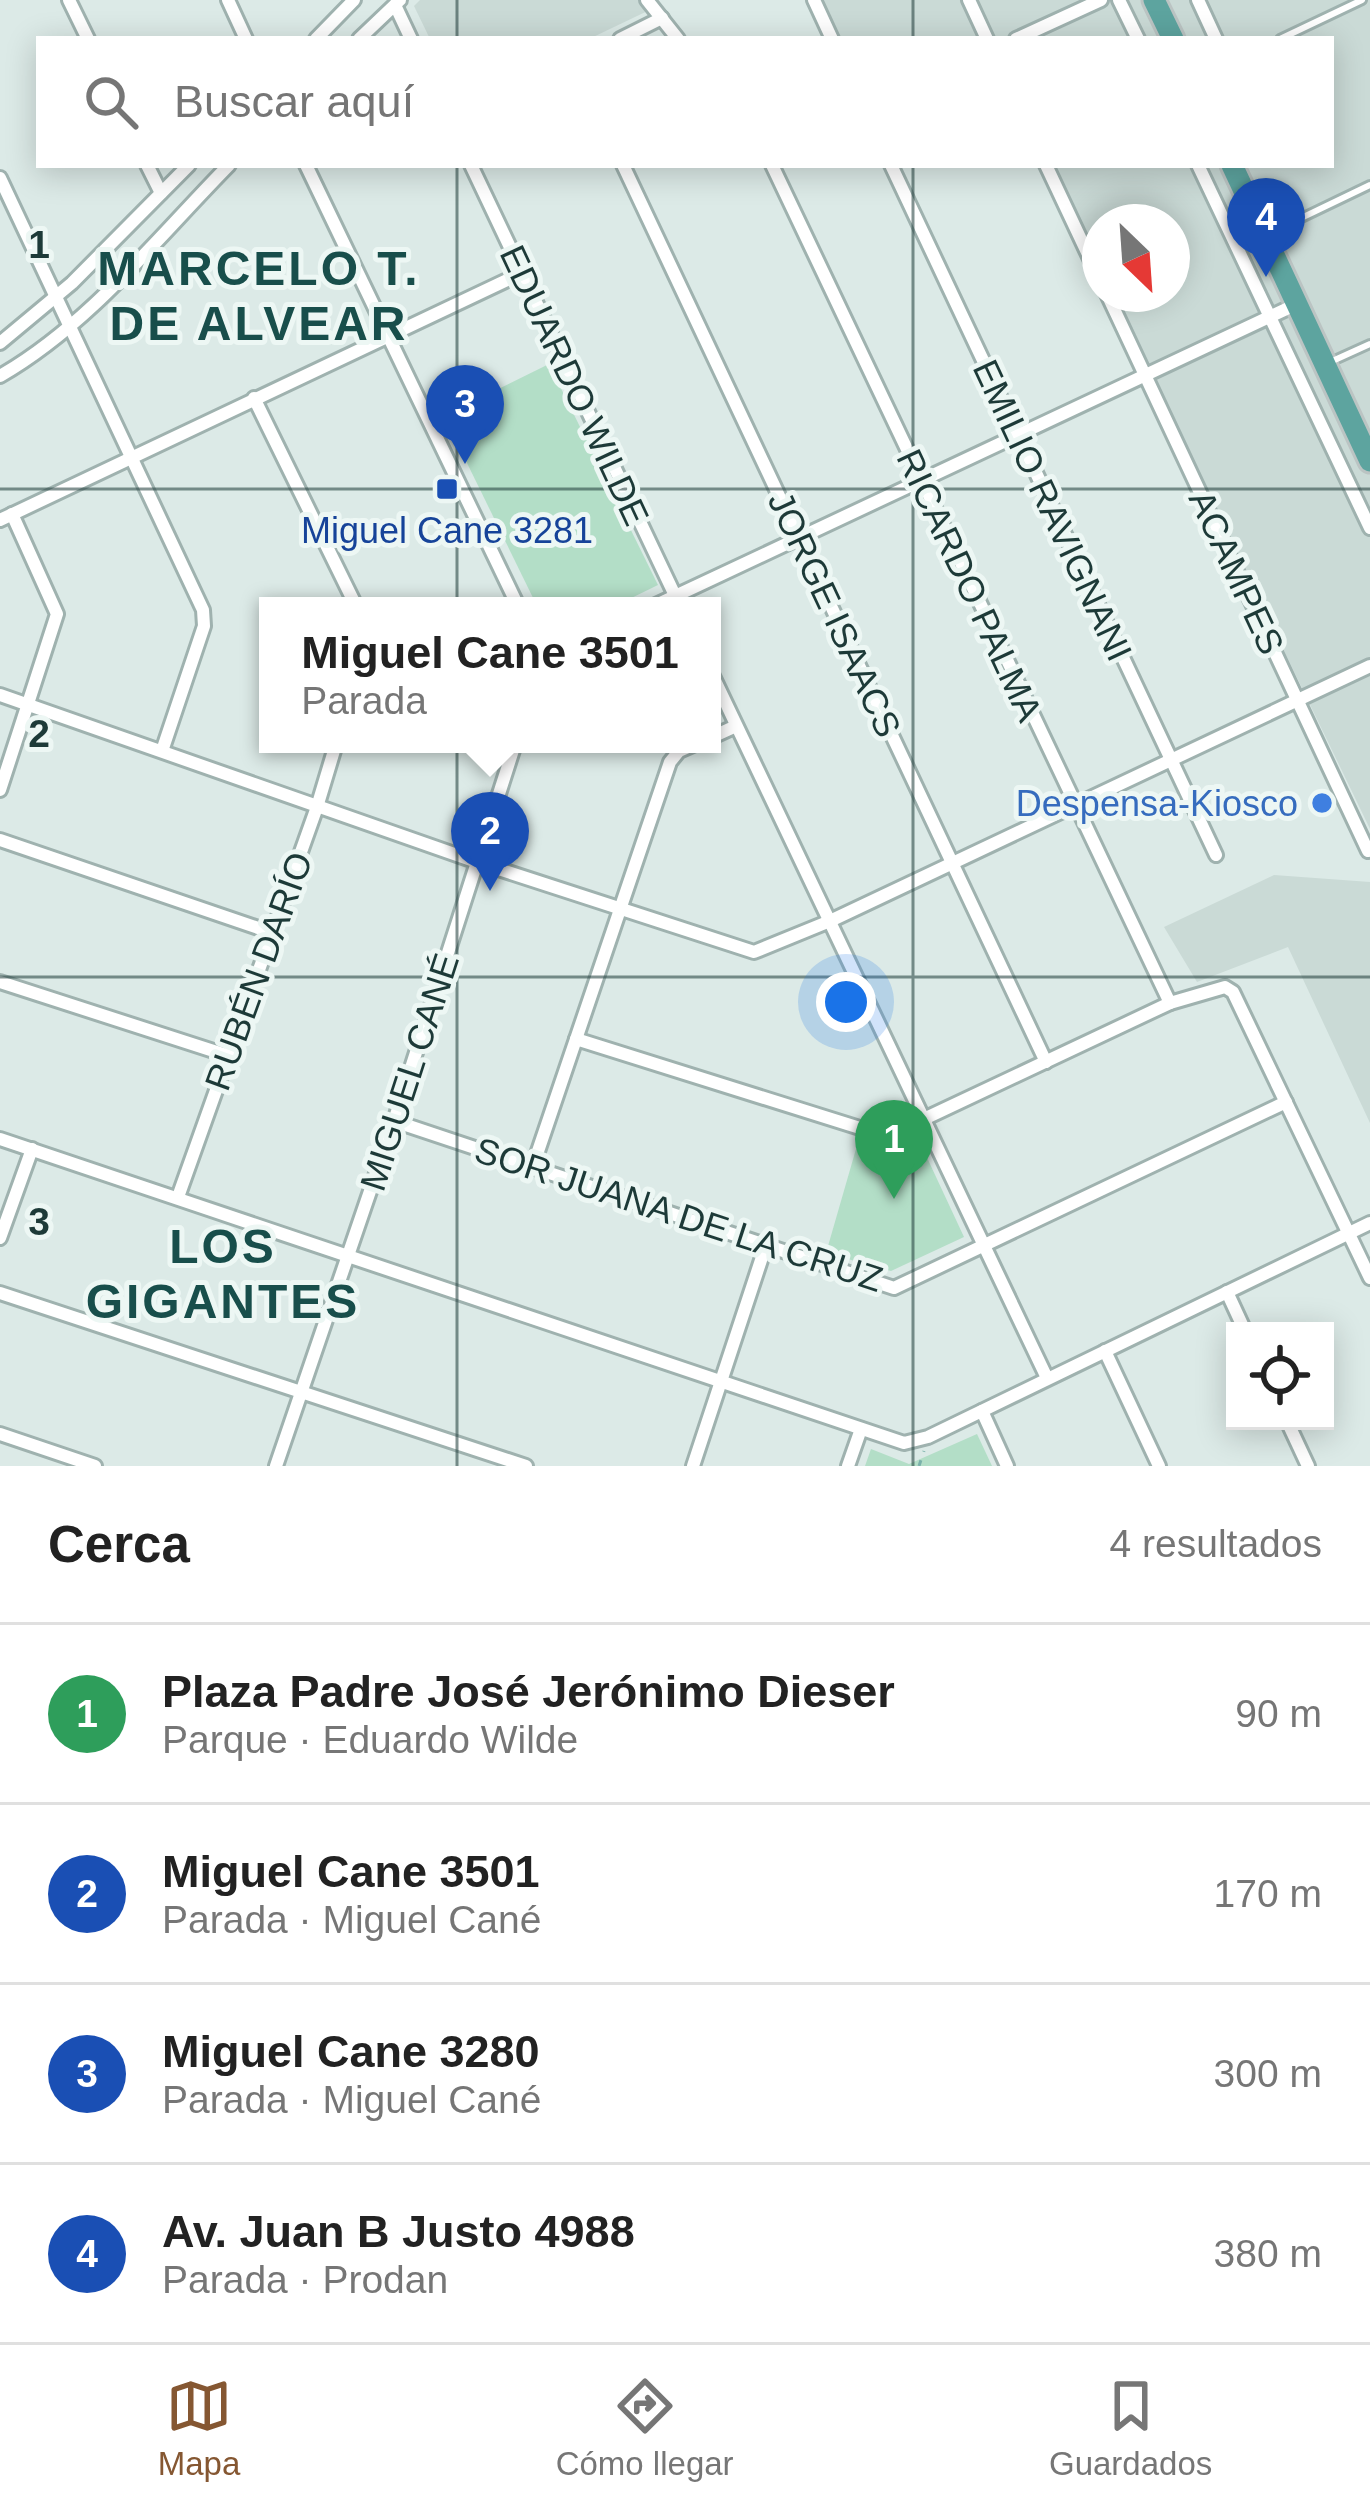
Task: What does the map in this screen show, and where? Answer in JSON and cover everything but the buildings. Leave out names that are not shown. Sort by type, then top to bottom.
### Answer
[{"type":"main road","points":[[1154,0],[1172,36]]},
{"type":"main road","points":[[1237,168],[1370,461]]},
{"type":"street","points":[[69,0],[87,36]]},
{"type":"street","points":[[228,0],[245,36]]},
{"type":"street","points":[[319,36],[354,0]]},
{"type":"street","points":[[647,0],[676,36]]},
{"type":"street","points":[[814,0],[831,36]]},
{"type":"street","points":[[969,0],[986,36]]},
{"type":"street","points":[[1023,36],[1101,0]]},
{"type":"street","points":[[1119,0],[1137,36]]},
{"type":"street","points":[[1198,0],[1215,36]]},
{"type":"street","points":[[362,36],[397,3],[410,36]]},
{"type":"street","points":[[626,36],[662,18]]},
{"type":"street","points":[[149,168],[161,193]]},
{"type":"street","points":[[0,344],[55,298],[186,168]]},
{"type":"street","points":[[0,376],[34,356],[68,326],[226,168]]},
{"type":"street","points":[[307,168],[514,597]]},
{"type":"street","name":"EDUARDO WILDE","points":[[472,168],[676,597]]},
{"type":"street","name":"JORGE ISAACS","points":[[624,168],[1046,1062]]},
{"type":"street","name":"RICARDO PALMA","points":[[773,168],[1170,1003]]},
{"type":"street","name":"EMILIO RAVIGNANI","points":[[892,168],[1216,855]]},
{"type":"street","points":[[1047,168],[1082,242]]},
{"type":"street","points":[[1199,168],[1370,528]]},
{"type":"street","points":[[0,178],[203,610],[203,626],[162,751]]},
{"type":"street","points":[[0,790],[57,614],[6,517],[522,273]]},
{"type":"street","points":[[686,597],[800,538],[1297,304]]},
{"type":"street","name":"ACAMPES","points":[[1115,312],[1368,850]]},
{"type":"street","points":[[254,398],[352,597]]},
{"type":"street","points":[[0,695],[477,862],[754,952],[830,921],[1370,666]]},
{"type":"street","points":[[721,694],[1047,1378]]},
{"type":"street","points":[[721,733],[736,726]]},
{"type":"street","name":"RUBÉN DARÍO","points":[[178,1197],[333,753]]},
{"type":"street","name":"MIGUEL CANÉ","points":[[276,1466],[350,1255],[512,753]]},
{"type":"street","points":[[533,1166],[670,762],[677,753]]},
{"type":"street","points":[[0,840],[270,932]]},
{"type":"street","points":[[0,982],[226,1055]]},
{"type":"street","points":[[576,1039],[879,1134],[892,1134],[1170,1003],[1214,987],[1233,992],[1370,1279]]},
{"type":"street","name":"SOR JUANA DE LA CRUZ","points":[[394,1121],[894,1288],[1286,1102]]},
{"type":"street","points":[[0,1138],[861,1430],[914,1443],[1370,1223]]},
{"type":"street","points":[[0,1238],[32,1149]]},
{"type":"street","points":[[693,1466],[766,1245]]},
{"type":"street","points":[[1227,1292],[1241,1322]]},
{"type":"street","points":[[0,1293],[526,1466]]},
{"type":"street","points":[[1106,1351],[1159,1466]]},
{"type":"street","points":[[982,1411],[1007,1466]]},
{"type":"street","points":[[848,1466],[861,1430]]},
{"type":"street","points":[[1291,1430],[1308,1466]]},
{"type":"street","points":[[0,1434],[95,1466]]},
{"type":"lane","points":[[1286,36],[1362,0]]},
{"type":"lane","points":[[1265,235],[1370,185]]},
{"type":"lane","points":[[1325,365],[1370,344]]},
{"type":"shaded area","points":[[420,0],[654,0],[658,6],[595,36],[429,36],[414,6]]},
{"type":"shaded area","points":[[821,0],[1370,0],[1370,829],[1121,312],[1190,312],[1190,204],[1082,204],[1082,233],[1050,168],[1334,168],[1334,36],[838,36]]},
{"type":"shaded area","points":[[1274,875],[1370,882],[1370,1123],[1288,947],[1197,982],[1164,927]]},
{"type":"green space","points":[[549,364],[658,585],[633,597],[533,597],[444,416]]},
{"type":"green space","points":[[856,1149],[896,1161],[923,1149],[964,1237],[891,1271],[826,1253]]},
{"type":"green space","points":[[977,1434],[992,1466],[865,1466],[871,1449],[909,1464]]},
{"type":"place","name":"Av. Juan B Justo 4988","points":[[1266,277]]},
{"type":"place","name":"Miguel Cane 3280","points":[[465,464]]},
{"type":"place","name":"Miguel Cane 3281","points":[[447,489]]},
{"type":"place","name":"Despensa-Kiosco","points":[[1322,803]]},
{"type":"place","name":"Miguel Cane 3501","points":[[490,891]]},
{"type":"place","name":"Plaza Padre José Jerónimo Dieser","points":[[894,1199]]},
{"type":"district","name":"MARCELO T. DE ALVEAR","points":[[259,296]]},
{"type":"district","name":"LOS GIGANTES","points":[[223,1274]]}]
